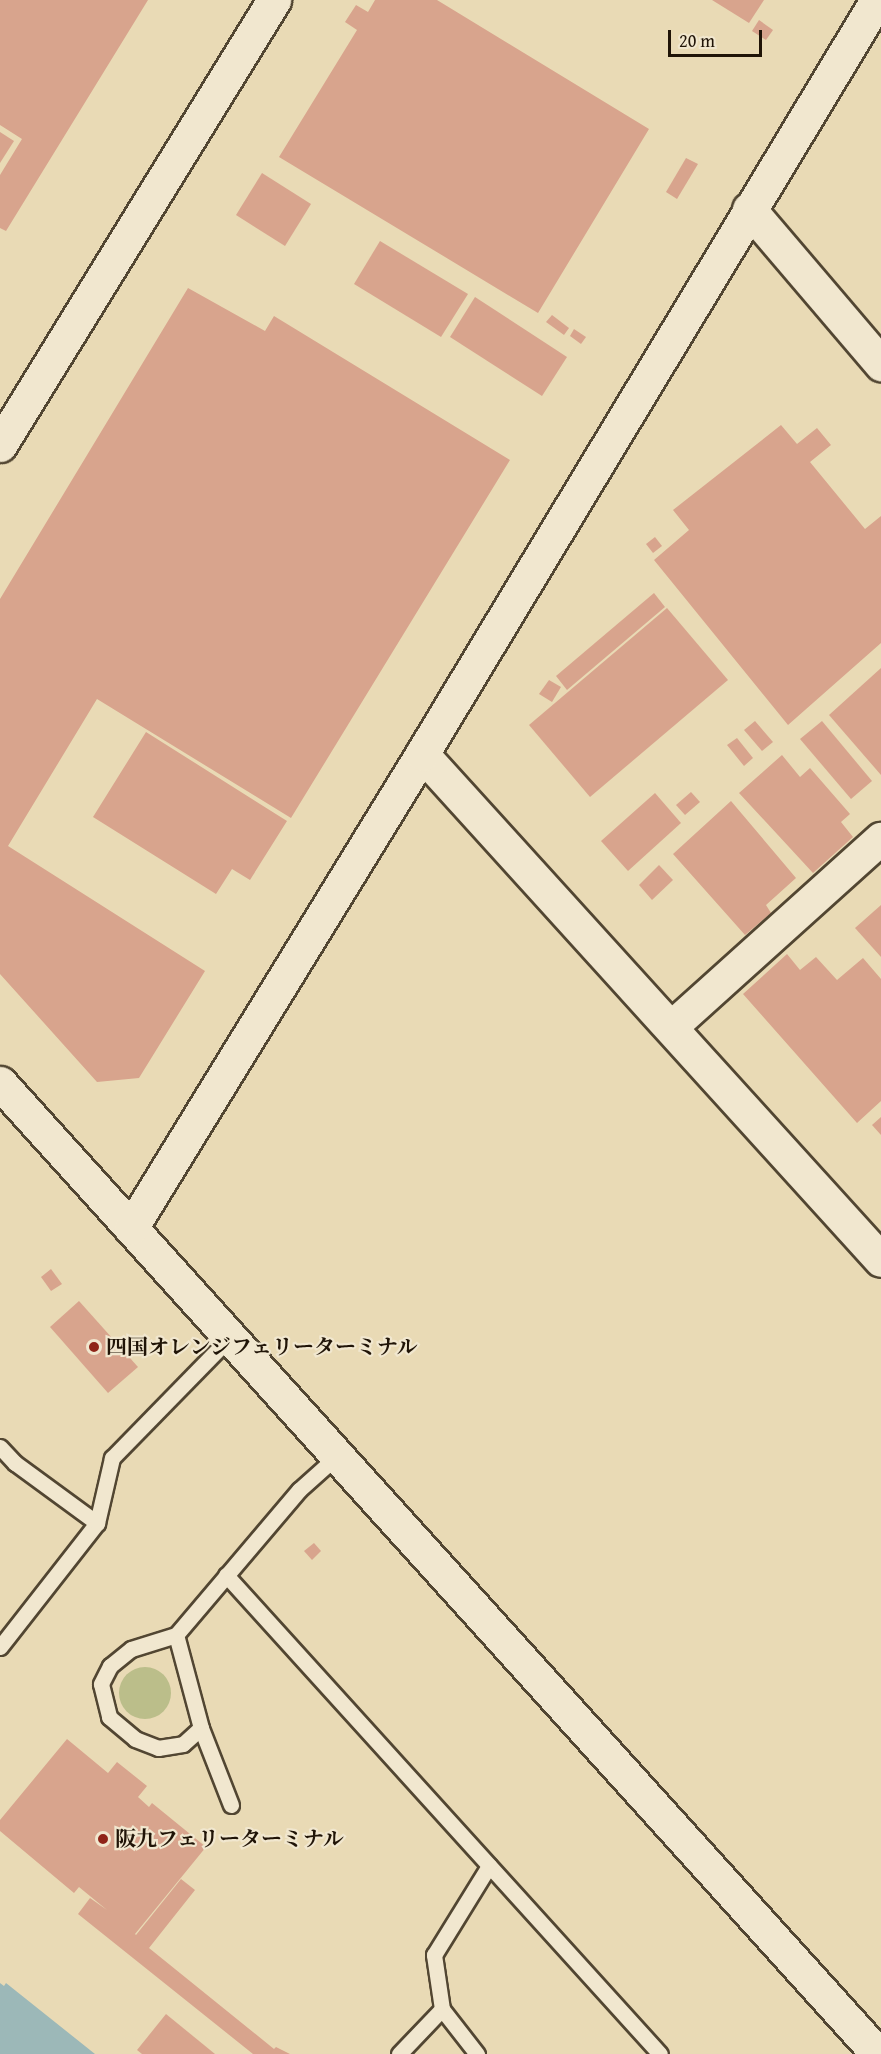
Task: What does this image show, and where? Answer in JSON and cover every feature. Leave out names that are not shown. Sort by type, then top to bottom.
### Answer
[{"type":"street","points":[[0,445],[274,0]]},
{"type":"street","points":[[131,1228],[422,753],[749,208],[877,0]]},
{"type":"street","points":[[749,208],[881,364]]},
{"type":"street","points":[[422,753],[881,1260]]},
{"type":"street","points":[[671,1028],[881,839]]},
{"type":"street","points":[[0,1083],[878,2054]]},
{"type":"lane","points":[[0,1647],[97,1523],[112,1458],[230,1337]]},
{"type":"lane","points":[[0,1447],[15,1463],[97,1523]]},
{"type":"lane","points":[[201,1728],[183,1744],[158,1748],[135,1738],[109,1717],[101,1684],[110,1666],[131,1648],[176,1635],[298,1490],[337,1456]]},
{"type":"lane","points":[[226,1575],[660,2054]]},
{"type":"lane","points":[[176,1635],[201,1728],[231,1805]]},
{"type":"lane","points":[[477,2054],[442,2009],[434,1955],[489,1866]]},
{"type":"lane","points":[[399,2054],[442,2009]]},
{"type":"green space","points":[[145,1667],[155,1669],[163,1675],[169,1683],[171,1693],[169,1703],[163,1711],[155,1717],[145,1719],[135,1717],[127,1711],[121,1703],[119,1693],[121,1683],[127,1675],[135,1669]]},
{"type":"water","points":[[0,1983],[4,1986],[6,1983],[95,2054],[0,2054]]},
{"type":"building","points":[[0,0],[148,0],[6,231],[0,228],[0,175],[22,139],[0,125]]},
{"type":"building","points":[[375,0],[437,0],[649,129],[538,313],[279,157],[357,30],[345,22],[356,5],[368,12]]},
{"type":"building","points":[[712,0],[764,0],[749,23]]},
{"type":"building","points":[[759,20],[773,30],[766,40],[752,31]]},
{"type":"building","points":[[0,132],[14,141],[0,163]]},
{"type":"building","points":[[686,158],[698,164],[677,199],[666,192]]},
{"type":"building","points":[[262,173],[311,204],[285,246],[236,215]]},
{"type":"building","points":[[380,241],[468,294],[441,337],[354,284]]},
{"type":"building","points":[[188,288],[265,331],[274,316],[510,460],[291,818],[97,699],[8,846],[205,971],[139,1078],[97,1082],[0,974],[0,599]]},
{"type":"building","points":[[475,297],[567,357],[542,396],[450,337]]},
{"type":"building","points":[[552,315],[569,328],[564,335],[546,322]]},
{"type":"building","points":[[574,329],[586,337],[581,344],[570,336]]},
{"type":"building","points":[[781,425],[797,444],[817,428],[831,445],[810,462],[865,529],[881,516],[881,643],[788,725],[654,560],[689,530],[673,510]]},
{"type":"building","points":[[655,537],[662,546],[653,553],[646,544]]},
{"type":"building","points":[[654,593],[665,607],[567,690],[556,676]]},
{"type":"building","points":[[667,608],[728,680],[590,797],[529,725]]},
{"type":"building","points":[[881,668],[881,775],[829,715]]},
{"type":"building","points":[[549,680],[561,687],[552,702],[539,694]]},
{"type":"building","points":[[755,721],[773,742],[762,751],[744,730]]},
{"type":"building","points":[[822,721],[872,781],[851,799],[800,739]]},
{"type":"building","points":[[146,732],[287,821],[250,880],[232,869],[216,894],[93,817]]},
{"type":"building","points":[[737,738],[753,758],[744,766],[727,745]]},
{"type":"building","points":[[782,755],[800,777],[810,768],[850,814],[841,822],[853,837],[813,873],[739,793]]},
{"type":"building","points":[[691,792],[700,802],[685,815],[676,805]]},
{"type":"building","points":[[655,793],[681,823],[628,871],[601,841]]},
{"type":"building","points":[[731,801],[796,878],[766,905],[771,913],[745,935],[673,854]]},
{"type":"building","points":[[659,865],[673,880],[652,900],[639,885]]},
{"type":"building","points":[[881,905],[881,957],[855,928]]},
{"type":"building","points":[[787,954],[800,970],[816,957],[837,980],[863,958],[881,979],[881,1101],[857,1123],[743,994]]},
{"type":"building","points":[[881,1117],[881,1135],[872,1125]]},
{"type":"building","points":[[51,1269],[62,1284],[51,1291],[41,1277]]},
{"type":"building","name":"四国オレンジフェリーターミナル","points":[[79,1301],[138,1367],[108,1393],[50,1327]]},
{"type":"building","points":[[314,1543],[321,1551],[312,1560],[304,1551]]},
{"type":"building","name":"阪九フェリーターミナル","points":[[67,1739],[108,1773],[117,1762],[147,1786],[138,1797],[149,1807],[152,1803],[206,1847],[135,1934],[181,1879],[195,1890],[149,1948],[274,2049],[276,2047],[290,2054],[253,2054],[78,1914],[90,1898],[107,1910],[79,1887],[74,1893],[0,1831],[0,1820]]},
{"type":"building","points":[[166,2014],[215,2054],[142,2054],[137,2050]]},
{"type":"place","name":"四国オレンジフェリーターミナル","points":[[94,1347]]},
{"type":"place","name":"阪九フェリーターミナル","points":[[103,1839]]}]
